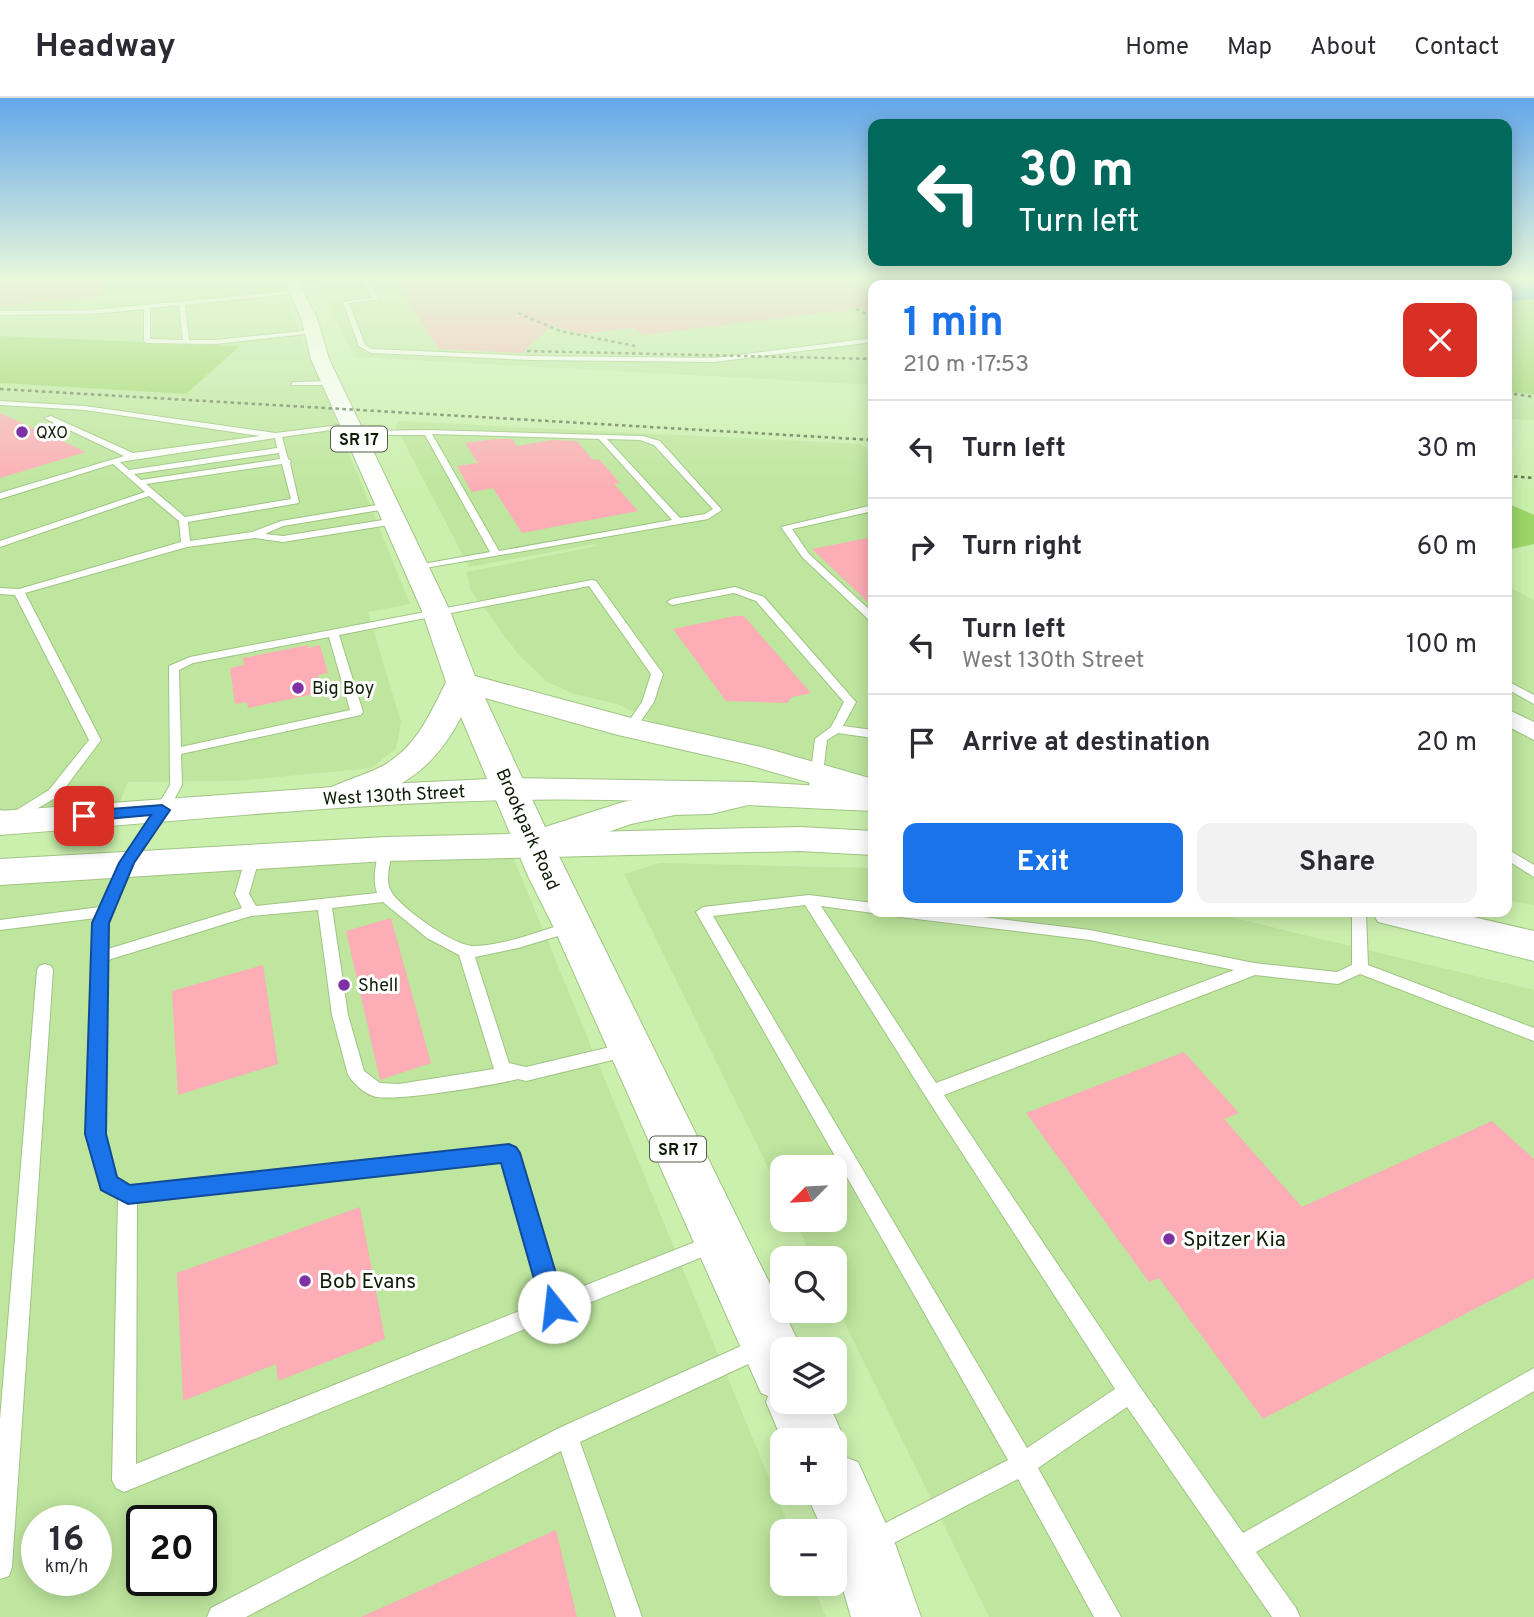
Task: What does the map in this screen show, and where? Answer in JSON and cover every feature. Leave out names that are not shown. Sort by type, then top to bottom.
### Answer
[{"type":"main road","name":"Brookpark Road","points":[[318,350],[436,611],[509,789],[770,1345]]},
{"type":"main road","points":[[334,798],[375,786],[406,770],[437,735],[463,682],[631,728],[753,755],[816,785],[868,790]]},
{"type":"main road","name":"West 130th Street","points":[[2,825],[162,810],[509,789],[752,793],[816,785],[868,799]]},
{"type":"main road","points":[[800,839],[812,817],[816,785]]},
{"type":"main road","points":[[534,844],[624,814],[675,804],[711,803],[752,793]]},
{"type":"main road","points":[[127,863],[162,810]]},
{"type":"main road","points":[[0,872],[386,849],[534,844],[800,839],[868,843]]},
{"type":"main road","points":[[1410,917],[1531,951]]},
{"type":"main road","points":[[844,1505],[863,1546],[886,1617]]},
{"type":"street","points":[[1512,719],[1534,733]]},
{"type":"lane","points":[[369,350],[530,358],[714,360],[804,350]]},
{"type":"lane","points":[[293,384],[332,383]]},
{"type":"lane","points":[[0,404],[85,408],[278,436]]},
{"type":"lane","points":[[48,418],[132,456]]},
{"type":"lane","points":[[0,496],[132,456],[278,436],[354,429],[640,438],[657,443],[716,506],[715,514],[417,568]]},
{"type":"lane","points":[[427,432],[496,554]]},
{"type":"lane","points":[[183,520],[296,501],[278,436]]},
{"type":"lane","points":[[600,436],[678,521]]},
{"type":"lane","points":[[129,472],[284,450]]},
{"type":"lane","points":[[114,461],[183,520],[186,544]]},
{"type":"lane","points":[[141,482],[287,461]]},
{"type":"lane","points":[[0,544],[152,492]]},
{"type":"lane","points":[[868,509],[786,527],[806,556],[868,613]]},
{"type":"lane","points":[[254,535],[283,539],[392,513]]},
{"type":"lane","points":[[0,592],[19,592],[186,544],[254,535],[281,524],[392,513]]},
{"type":"lane","points":[[162,810],[176,785],[173,668],[190,660],[592,583],[657,674],[648,702],[631,728]]},
{"type":"lane","points":[[672,602],[735,590],[760,598],[850,702],[836,729],[821,740],[816,785]]},
{"type":"lane","points":[[2,825],[54,793],[94,740],[19,592]]},
{"type":"lane","points":[[176,752],[357,712],[333,632]]},
{"type":"lane","points":[[1512,687],[1534,700]]},
{"type":"lane","points":[[836,729],[868,733]]},
{"type":"lane","points":[[386,849],[382,880],[385,897],[444,942],[464,951],[491,949],[575,926]]},
{"type":"lane","points":[[251,911],[242,894],[253,856]]},
{"type":"lane","points":[[1512,856],[1529,868]]},
{"type":"lane","points":[[127,863],[101,923],[96,1134],[108,1183],[128,1194],[509,1153],[554,1307]]},
{"type":"lane","points":[[99,957],[251,911],[385,897]]},
{"type":"lane","points":[[809,900],[1130,1392],[1287,1617]]},
{"type":"lane","points":[[868,907],[809,900],[703,912],[1023,1464],[1108,1617]]},
{"type":"lane","points":[[324,904],[340,1015],[357,1074],[376,1090],[399,1091],[515,1073],[526,1074],[632,1049]]},
{"type":"lane","points":[[0,925],[105,912]]},
{"type":"lane","points":[[941,917],[1090,935],[1254,969],[1338,978],[1360,968],[1534,1035]]},
{"type":"lane","points":[[1359,917],[1360,968]]},
{"type":"lane","points":[[464,951],[502,1068],[515,1073]]},
{"type":"lane","points":[[932,1092],[1254,969]]},
{"type":"lane","points":[[0,1567],[45,970]]},
{"type":"lane","points":[[128,1194],[124,1480],[721,1241]]},
{"type":"lane","points":[[220,1617],[568,1436],[770,1360]]},
{"type":"lane","points":[[1240,1548],[1534,1379]]},
{"type":"lane","points":[[863,1546],[1023,1464],[1130,1392]]},
{"type":"lane","points":[[568,1436],[629,1617]]},
{"type":"shaded area","points":[[0,350],[236,350],[186,394],[0,383]]},
{"type":"shaded area","points":[[236,350],[308,350],[410,604],[368,612],[401,722],[396,749],[371,768],[237,781],[128,782],[119,804],[0,816],[0,383],[186,394]]},
{"type":"shaded area","points":[[351,350],[868,350],[868,385],[354,357]]},
{"type":"shaded area","points":[[1512,350],[1534,350],[1534,420],[1512,419]]},
{"type":"shaded area","points":[[1512,350],[1534,350],[1534,394],[1512,392]]},
{"type":"shaded area","points":[[399,421],[860,444],[868,450],[868,776],[664,727],[617,704],[571,693],[546,681],[518,654],[470,589],[467,572],[597,546],[595,544],[469,567],[395,425]]},
{"type":"shaded area","points":[[1512,505],[1534,515],[1534,544],[1512,549]]},
{"type":"shaded area","points":[[1512,589],[1534,600],[1534,905],[1512,901]]},
{"type":"shaded area","points":[[513,857],[770,1480],[770,1505],[780,1505],[786,1519],[770,1519],[770,1596],[817,1596],[826,1617],[0,1617],[0,885],[102,875]]},
{"type":"shaded area","name":"Spitzer Kia","points":[[660,863],[868,868],[868,917],[1230,917],[1534,990],[1534,1617],[989,1617],[845,1323],[847,1323],[847,1246],[807,1246],[800,1232],[847,1232],[847,1155],[770,1155],[770,1172],[624,874]]},
{"type":"building","points":[[457,350],[525,350],[522,353]]},
{"type":"building","name":"QXO","points":[[0,413],[86,452],[0,478]]},
{"type":"building","points":[[512,439],[517,446],[552,440],[577,441],[593,460],[599,459],[620,483],[614,484],[638,511],[522,533],[493,488],[472,492],[457,466],[478,463],[465,443]]},
{"type":"building","points":[[868,538],[868,602],[812,549]]},
{"type":"building","points":[[744,616],[811,693],[792,697],[787,703],[726,701],[673,629]]},
{"type":"building","points":[[308,645],[308,648],[320,645],[328,673],[318,675],[323,692],[248,708],[247,702],[235,704],[230,668],[244,665],[243,658]]},
{"type":"building","points":[[391,918],[431,1063],[380,1080],[346,931]]},
{"type":"building","points":[[263,965],[278,1064],[178,1095],[172,991]]},
{"type":"building","points":[[1184,1052],[1239,1113],[1224,1119],[1302,1207],[1492,1121],[1534,1159],[1534,1278],[1263,1419],[1159,1278],[1149,1282],[1026,1113]]},
{"type":"building","points":[[360,1207],[385,1339],[278,1381],[276,1364],[183,1401],[177,1273]]},
{"type":"building","points":[[556,1530],[577,1617],[361,1617]]},
{"type":"railway","points":[[527,351],[868,359]]},
{"type":"railway","points":[[0,389],[868,440]]},
{"type":"railway","points":[[1512,394],[1534,397]]},
{"type":"railway","points":[[1512,476],[1534,478]]},
{"type":"place","name":"QXO","points":[[22,432]]},
{"type":"place","name":"Big Boy","points":[[298,688]]},
{"type":"place","name":"Shell","points":[[344,985]]},
{"type":"place","name":"Spitzer Kia","points":[[1169,1239]]},
{"type":"place","name":"Bob Evans","points":[[305,1281]]},
{"type":"route","points":[[84,816],[162,810],[127,863],[101,923],[96,1134],[108,1183],[128,1194],[509,1153],[554,1307]]}]
